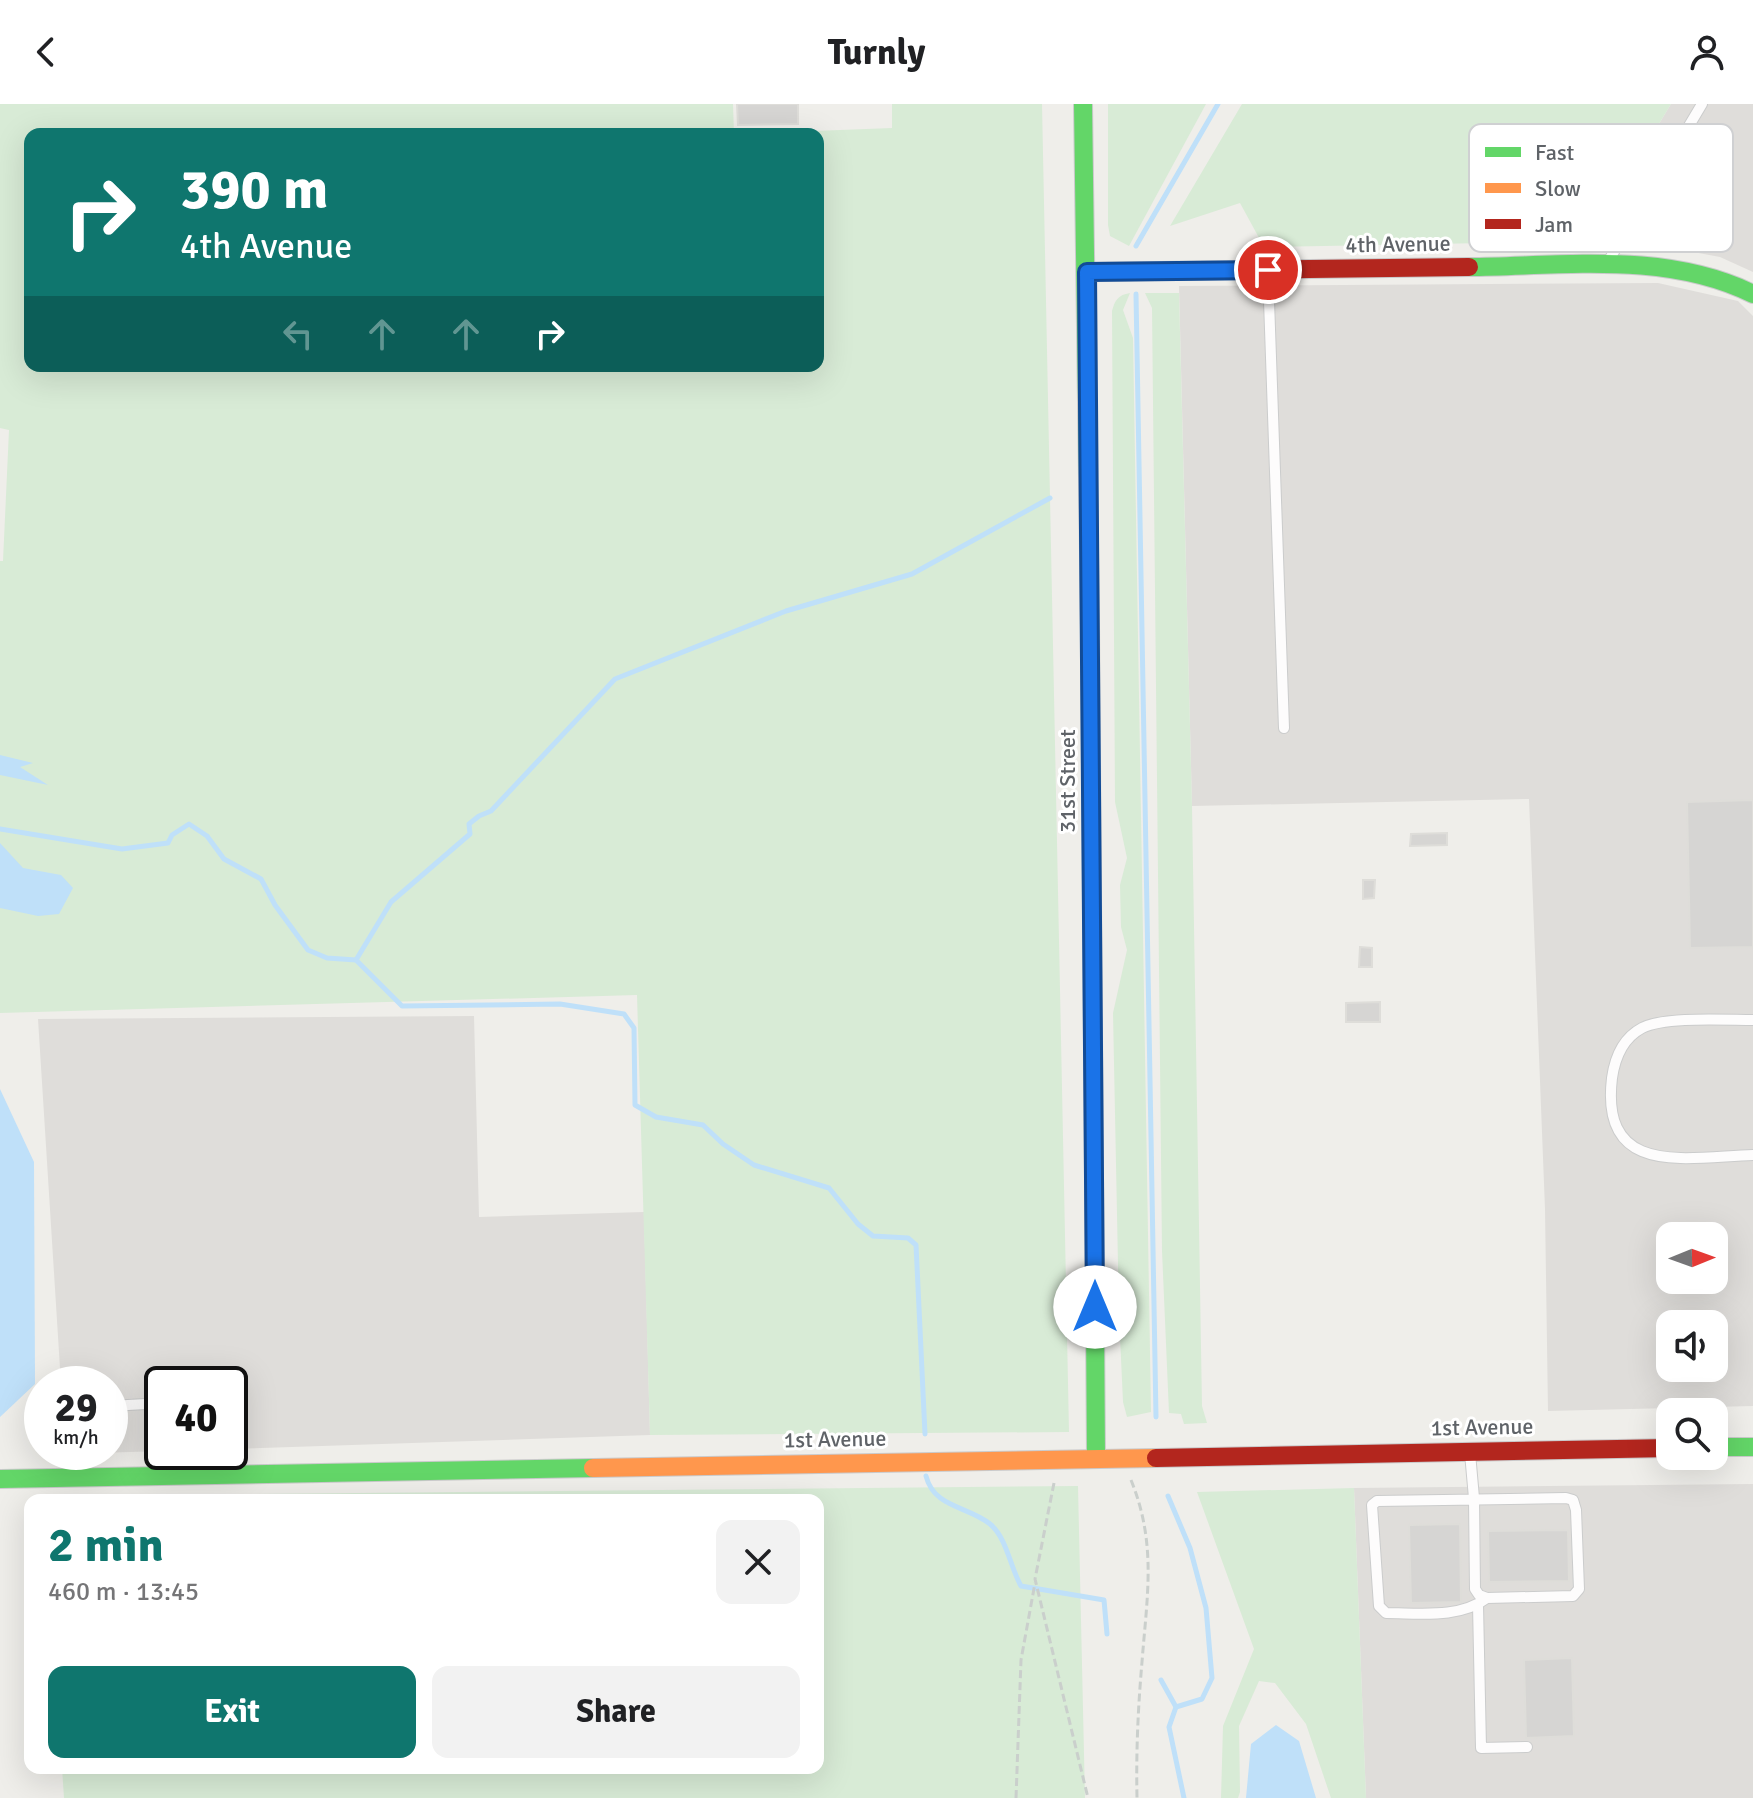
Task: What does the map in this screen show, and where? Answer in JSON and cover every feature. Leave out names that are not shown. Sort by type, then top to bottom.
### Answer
[{"type":"street","name":"31st Street","points":[[1083,104],[1096,1458]]},
{"type":"street","name":"4th Avenue","points":[[1087,272],[1647,265],[1694,272],[1753,294]]},
{"type":"street","points":[[1728,1447],[1753,1447]]},
{"type":"street","name":"1st Avenue","points":[[0,1479],[1656,1448]]},
{"type":"lane","points":[[1690,124],[1702,104]]},
{"type":"lane","points":[[1606,265],[1614,252]]},
{"type":"lane","points":[[1268,270],[1284,728]]},
{"type":"lane","points":[[1753,1020],[1678,1021],[1643,1027],[1621,1045],[1613,1069],[1610,1095],[1612,1115],[1622,1138],[1638,1151],[1682,1158],[1753,1155]]},
{"type":"lane","points":[[1470,1451],[1475,1589],[1482,1602],[1481,1748],[1527,1747]]},
{"type":"lane","points":[[1474,1498],[1566,1498],[1576,1504],[1579,1589],[1573,1596],[1482,1602],[1469,1610],[1386,1613],[1379,1606],[1372,1505],[1377,1501],[1474,1498]]},
{"type":"path","points":[[1122,1458],[1141,1504],[1149,1545],[1136,1738],[1137,1798]]},
{"type":"path","points":[[1016,1798],[1021,1660],[1058,1459]]},
{"type":"path","points":[[1035,1579],[1088,1798]]},
{"type":"shaded area","points":[[1671,104],[1753,104],[1753,272],[1720,257],[1693,252],[1733,252],[1733,124],[1659,124]]},
{"type":"shaded area","points":[[1658,283],[1738,301],[1753,316],[1753,1406],[1728,1407],[1728,1398],[1656,1398],[1656,1408],[1548,1411],[1545,1209],[1529,799],[1192,806],[1179,286]]},
{"type":"shaded area","points":[[474,1016],[479,1217],[644,1212],[650,1435],[248,1448],[248,1366],[144,1366],[144,1452],[128,1452],[128,1366],[60,1366],[38,1019]]},
{"type":"shaded area","points":[[1753,1484],[1753,1798],[1366,1798],[1354,1488]]},
{"type":"green space","points":[[0,104],[733,104],[734,128],[24,128],[24,372],[824,372],[824,131],[892,128],[892,104],[1042,104],[1069,1432],[650,1435],[637,995],[0,1013],[0,561],[3,561],[9,430],[0,428]]},
{"type":"green space","points":[[1108,104],[1206,104],[1129,246],[1110,236],[1108,225]]},
{"type":"green space","points":[[1242,104],[1671,104],[1659,124],[1469,124],[1469,243],[1264,247],[1240,203],[1170,226]]},
{"type":"green space","points":[[1130,293],[1123,310],[1133,338],[1151,1412],[1127,1417],[1123,1402],[1119,1315],[1113,1013],[1127,950],[1121,927],[1120,885],[1127,858],[1115,802],[1112,311],[1118,299]]},
{"type":"green space","points":[[1145,293],[1179,293],[1202,1406],[1207,1423],[1184,1424],[1181,1414],[1169,1413],[1162,1251],[1152,308]]},
{"type":"green space","points":[[1078,1486],[1085,1798],[64,1798],[62,1774],[824,1774],[824,1494],[255,1494]]},
{"type":"green space","points":[[1354,1488],[1366,1798],[1331,1798],[1306,1724],[1275,1683],[1259,1681],[1239,1726],[1240,1792],[1238,1798],[1221,1798],[1223,1726],[1254,1649],[1197,1492]]},
{"type":"water","points":[[0,755],[33,763],[20,767],[48,785],[0,775]]},
{"type":"water","points":[[0,843],[23,868],[61,875],[73,888],[59,914],[38,916],[0,908]]},
{"type":"water","points":[[0,1089],[34,1162],[35,1366],[24,1366],[24,1394],[0,1417]]},
{"type":"water","points":[[1276,1725],[1299,1741],[1316,1798],[1246,1798],[1251,1744]]},
{"type":"building","points":[[737,104],[798,104],[798,124],[738,125]]},
{"type":"building","points":[[1753,800],[1753,947],[1690,948],[1687,802]]},
{"type":"building","points":[[1447,833],[1447,845],[1410,846],[1411,834]]},
{"type":"building","points":[[1363,880],[1375,880],[1374,898],[1363,899]]},
{"type":"building","points":[[1360,947],[1372,948],[1372,967],[1359,967]]},
{"type":"building","points":[[1380,1002],[1380,1022],[1346,1022],[1346,1003]]},
{"type":"building","points":[[1460,1524],[1461,1602],[1411,1603],[1409,1525]]},
{"type":"building","points":[[1568,1530],[1569,1581],[1489,1582],[1488,1531]]},
{"type":"building","points":[[1572,1658],[1574,1736],[1526,1738],[1524,1660]]},
{"type":"waterway","points":[[1136,246],[1218,104]]},
{"type":"waterway","points":[[1136,294],[1156,1417]]},
{"type":"waterway","points":[[925,1434],[916,1245],[908,1238],[873,1236],[858,1224],[829,1188],[754,1165],[723,1144],[703,1125],[656,1117],[635,1105],[634,1028],[624,1014],[560,1004],[402,1006],[356,960],[391,902],[470,834],[469,824],[491,811],[615,679],[786,611],[912,574],[1050,498]]},
{"type":"waterway","points":[[0,829],[122,849],[168,843],[172,835],[189,824],[207,836],[224,859],[261,879],[275,905],[308,950],[327,958],[356,960]]},
{"type":"waterway","points":[[926,1476],[930,1487],[944,1501],[981,1518],[996,1530],[1021,1586],[1104,1600],[1107,1634]]},
{"type":"waterway","points":[[1168,1496],[1190,1548],[1206,1608],[1212,1678],[1202,1699],[1176,1707],[1169,1727],[1184,1798]]},
{"type":"waterway","points":[[1161,1680],[1176,1707]]},
{"type":"traffic: fast","points":[[1083,104],[1090,626]]},
{"type":"traffic: fast","points":[[1469,267],[1577,264],[1650,266],[1720,280],[1753,294]]},
{"type":"traffic: fast","points":[[1094,1176],[1096,1458]]},
{"type":"traffic: fast","points":[[1728,1447],[1753,1447]]},
{"type":"traffic: fast","points":[[0,1479],[593,1468]]},
{"type":"traffic: slow","points":[[1090,626],[1094,1176]]},
{"type":"traffic: slow","points":[[593,1468],[1156,1458]]},
{"type":"traffic: jam","points":[[1087,272],[1469,267]]},
{"type":"traffic: jam","points":[[1156,1458],[1656,1448]]},
{"type":"route","points":[[1095,1307],[1087,272],[1268,270]]}]
